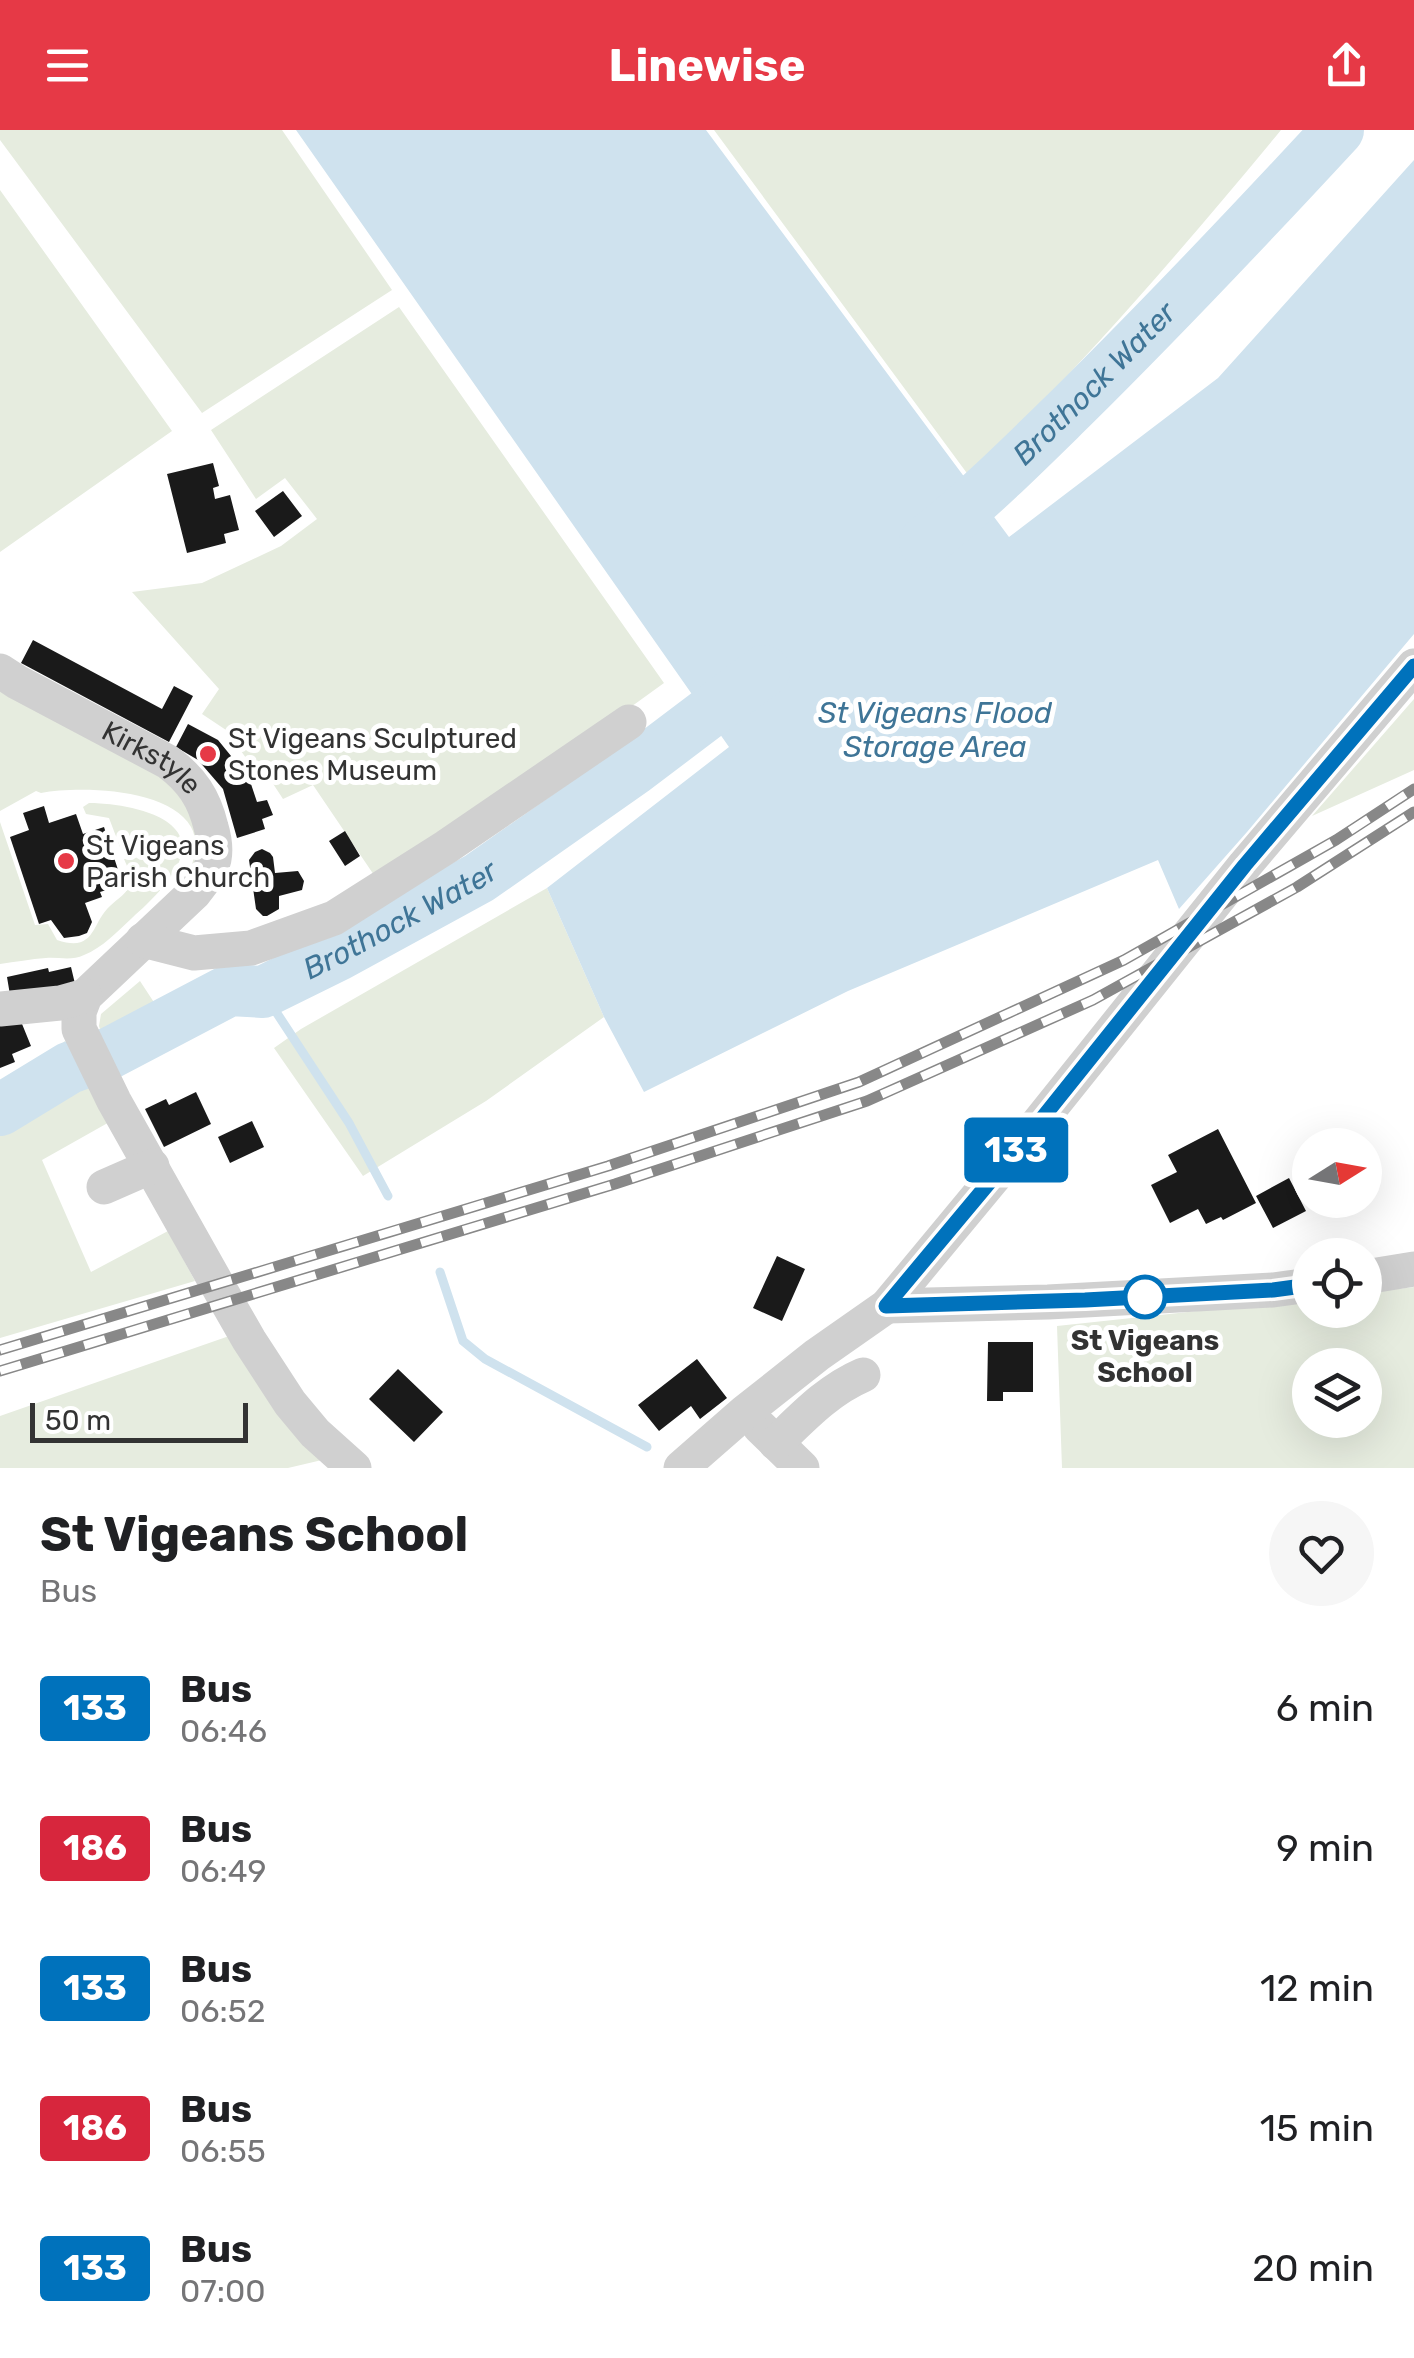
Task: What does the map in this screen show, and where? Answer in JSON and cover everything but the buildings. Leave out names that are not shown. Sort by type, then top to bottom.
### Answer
[{"type":"street","points":[[681,1468],[817,1354],[886,1306],[1245,865],[1414,666]]},
{"type":"street","name":"Kirkstyle","points":[[0,671],[168,762],[185,775],[200,793],[214,836],[215,857],[206,877],[143,940],[82,1013]]},
{"type":"street","points":[[143,940],[194,953],[251,948],[334,918],[629,722]]},
{"type":"street","points":[[0,1008],[60,1003],[82,1013],[106,1086],[249,1340],[290,1403],[354,1468]]},
{"type":"street","points":[[104,1187],[152,1166]]},
{"type":"street","points":[[1382,1275],[1414,1270]]},
{"type":"street","points":[[886,1306],[1066,1301],[1292,1287]]},
{"type":"street","points":[[776,1443],[820,1400],[863,1374]]},
{"type":"street","points":[[745,1412],[802,1468]]},
{"type":"shaded area","points":[[0,130],[282,130],[392,290],[202,413],[0,140]]},
{"type":"shaded area","points":[[714,130],[1281,130],[1130,308],[969,476]]},
{"type":"shaded area","points":[[0,190],[172,431],[0,552]]},
{"type":"shaded area","points":[[399,307],[664,683],[473,821],[378,881],[313,785],[283,799],[264,770],[256,772],[226,730],[202,714],[219,689],[132,592],[202,583],[281,546],[317,519],[285,478],[256,499],[211,430]]},
{"type":"shaded area","points":[[0,689],[159,774],[176,789],[195,816],[200,858],[189,874],[195,844],[191,827],[180,814],[144,797],[100,790],[36,791],[0,811]]},
{"type":"shaded area","points":[[1414,699],[1414,770],[1312,816]]},
{"type":"shaded area","points":[[89,803],[129,807],[169,823],[182,843],[173,874],[148,903],[91,952],[75,958],[0,964],[0,822],[35,925],[48,924],[57,940],[79,943],[86,939],[127,890],[130,876],[124,859],[143,857],[148,844],[143,837],[135,837],[120,847],[109,818],[86,814],[83,807]]},
{"type":"shaded area","points":[[547,888],[604,1017],[486,1101],[363,1176],[274,1048]]},
{"type":"shaded area","points":[[140,981],[159,1010],[105,1045],[99,1026],[101,1014]]},
{"type":"shaded area","points":[[65,1041],[113,1120],[42,1160],[91,1272],[168,1231],[195,1281],[0,1338],[0,1092]]},
{"type":"shaded area","points":[[1414,1287],[1414,1468],[1062,1468],[1057,1326],[1292,1301],[1292,1328],[1382,1328],[1382,1291]]},
{"type":"shaded area","points":[[232,1335],[322,1460],[288,1468],[0,1468],[0,1416]]},
{"type":"water","name":"St Vigeans Flood Storage Area","points":[[296,130],[706,130],[1009,537],[1218,378],[1414,160],[1414,634],[1179,909],[1158,860],[848,991],[644,1092],[604,1017],[547,888],[729,747]]},
{"type":"waterway","name":"Brothock Water","points":[[925,542],[1106,373],[1338,130]]},
{"type":"waterway","name":"Brothock Water","points":[[0,1110],[69,1068],[110,1053],[230,990],[263,992],[479,878],[633,770],[764,671]]},
{"type":"waterway","points":[[263,992],[349,1123],[388,1196]]},
{"type":"waterway","points":[[440,1272],[463,1341],[485,1359],[647,1447]]},
{"type":"railway","points":[[0,1350],[608,1166],[859,1082],[1124,960],[1336,840],[1414,789]]},
{"type":"railway","points":[[0,1371],[615,1184],[867,1101],[1093,1000],[1297,887],[1414,812]]},
{"type":"bus line","name":"133","points":[[1292,1287],[1085,1300],[886,1306],[1245,865],[1414,666]]},
{"type":"place","name":"St Vigeans Sculptured Stones Museum","points":[[208,754]]},
{"type":"place","name":"St Vigeans Parish Church","points":[[66,861]]},
{"type":"place","name":"St Vigeans School","points":[[1145,1297]]}]
